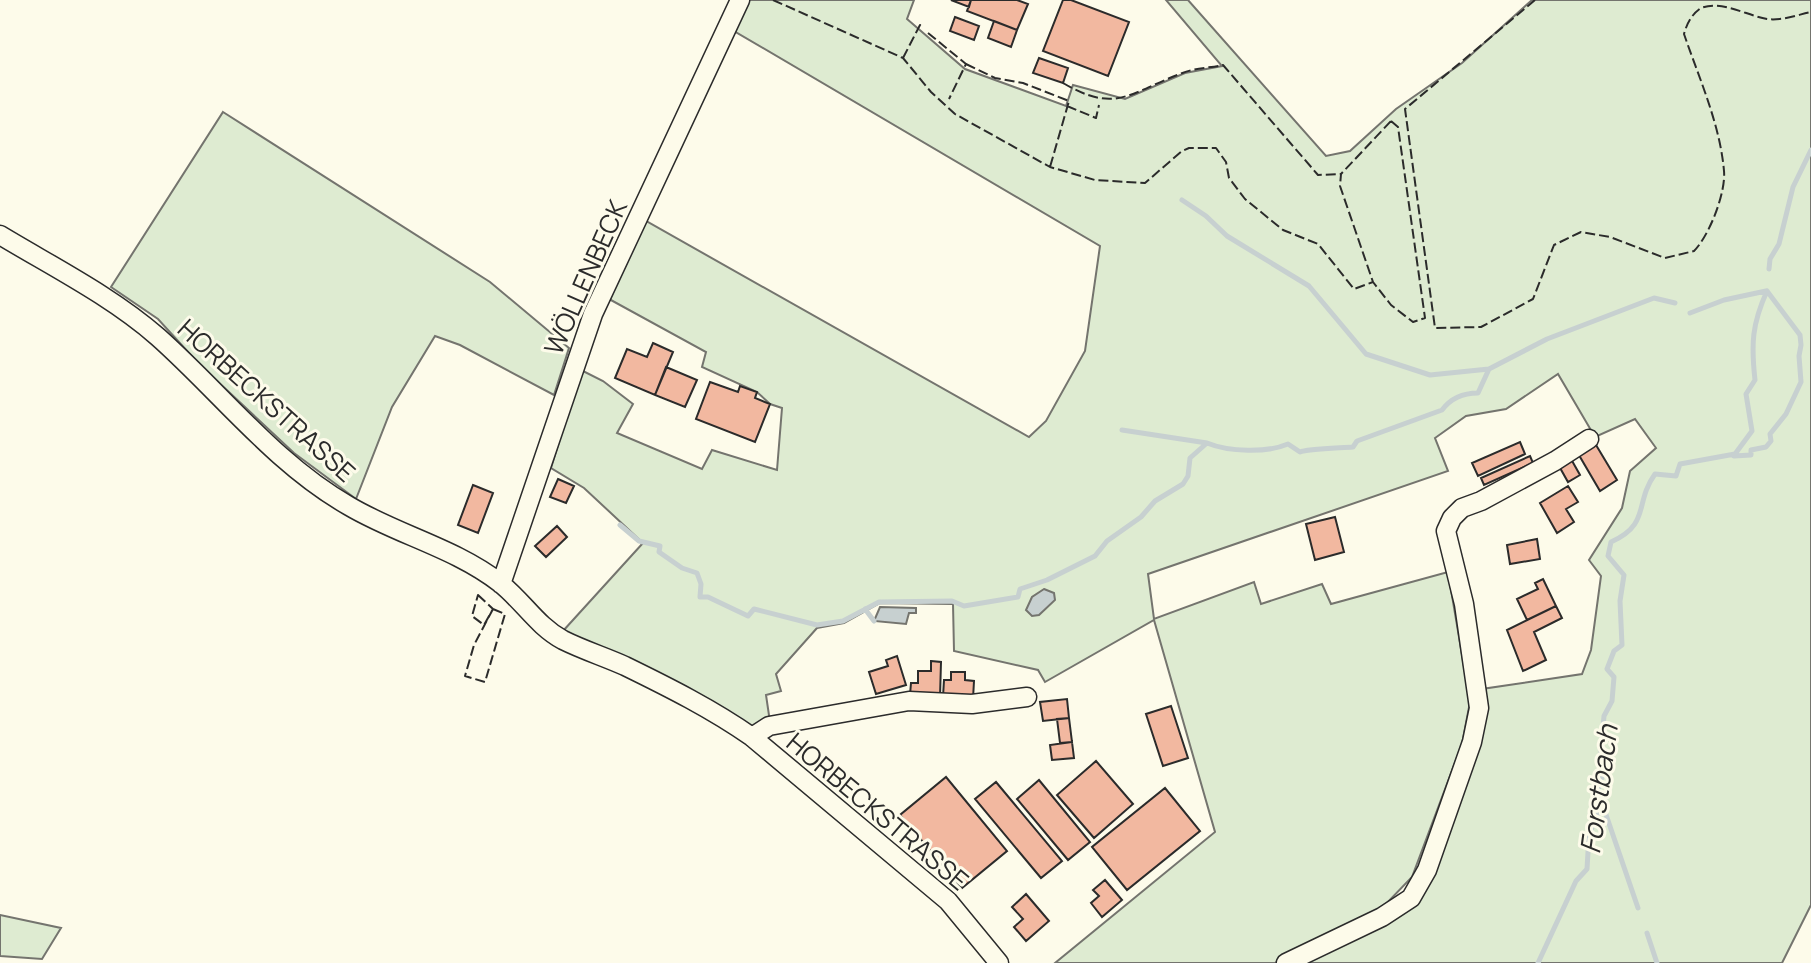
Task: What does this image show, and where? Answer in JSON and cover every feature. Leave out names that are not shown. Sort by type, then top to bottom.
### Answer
[{"type":"street","name":"WÖLLENBECK","points":[[501,584],[593,314],[740,0]]},
{"type":"street","name":"HORBECKSTRASSE","points":[[0,235],[128,313],[307,476],[349,506],[461,558],[501,584],[537,622],[562,639],[709,709],[752,737],[948,901],[999,963]]},
{"type":"street","points":[[1286,963],[1382,917],[1411,898],[1427,870],[1472,742],[1479,708],[1464,604],[1446,531],[1452,518],[1462,508],[1555,461],[1589,439]]},
{"type":"street","name":"HORBECKSTRASSE","points":[[752,737],[769,726],[909,701],[972,704],[1027,697]]},
{"type":"green space","points":[[748,0],[914,0],[907,19],[965,69],[1066,106],[1073,85],[1125,99],[1185,73],[1222,66],[1166,0],[1188,0],[1326,156],[1350,151],[1396,109],[1462,63],[1532,0],[1811,0],[1811,905],[1782,963],[1303,963],[1413,901],[1482,689],[1582,674],[1591,650],[1601,576],[1589,560],[1622,508],[1630,471],[1656,448],[1635,419],[1595,437],[1558,374],[1506,409],[1466,416],[1435,438],[1448,471],[1148,574],[1154,619],[1254,582],[1261,604],[1322,584],[1331,604],[1448,572],[1470,702],[1462,744],[1412,877],[1385,905],[1334,935],[1275,963],[1055,963],[1215,832],[1154,620],[1045,682],[1038,670],[954,651],[953,604],[880,603],[844,623],[817,628],[776,674],[781,691],[766,695],[770,722],[752,726],[707,699],[563,631],[643,543],[584,488],[551,468],[581,370],[603,381],[633,404],[617,433],[702,469],[712,450],[777,470],[782,408],[770,404],[757,392],[702,367],[706,352],[609,299],[646,221],[1029,437],[1046,421],[1085,351],[1100,246],[734,31]]},
{"type":"green space","points":[[223,112],[490,282],[569,348],[554,395],[460,345],[435,336],[392,407],[356,499],[294,453],[199,364],[158,319],[111,287]]},
{"type":"green space","points":[[0,915],[61,928],[42,959],[0,956]]},
{"type":"shaded area","points":[[1044,589],[1054,593],[1055,600],[1039,615],[1032,616],[1026,610],[1032,597]]},
{"type":"shaded area","points":[[880,607],[916,608],[916,613],[909,613],[906,624],[874,621]]},
{"type":"building","points":[[951,0],[971,0],[969,7]]},
{"type":"building","points":[[971,0],[1017,0],[1028,4],[1017,30],[967,11]]},
{"type":"building","points":[[1063,0],[1071,0],[1129,22],[1108,76],[1043,51]]},
{"type":"building","points":[[955,17],[979,26],[974,40],[950,31]]},
{"type":"building","points":[[994,21],[1017,30],[1011,47],[988,38]]},
{"type":"building","points":[[1039,58],[1068,68],[1063,83],[1033,73]]},
{"type":"building","points":[[653,343],[673,352],[655,395],[615,378],[627,349],[647,357]]},
{"type":"building","points":[[666,367],[697,380],[685,407],[655,395]]},
{"type":"building","points":[[710,382],[738,392],[740,386],[757,392],[755,398],[770,404],[755,442],[696,419]]},
{"type":"building","points":[[1593,440],[1617,480],[1600,491],[1576,450]]},
{"type":"building","points":[[1520,442],[1525,454],[1478,476],[1472,463]]},
{"type":"building","points":[[1530,456],[1533,463],[1484,485],[1481,478]]},
{"type":"building","points":[[1571,459],[1580,475],[1568,482],[1559,466]]},
{"type":"building","points":[[558,479],[574,486],[566,503],[550,497]]},
{"type":"building","points":[[473,485],[493,493],[478,533],[458,525]]},
{"type":"building","points":[[1568,486],[1578,502],[1566,509],[1574,522],[1557,533],[1540,503]]},
{"type":"building","points":[[1335,517],[1344,552],[1315,560],[1306,524]]},
{"type":"building","points":[[557,526],[567,537],[546,557],[535,546]]},
{"type":"building","points":[[1537,539],[1540,559],[1510,564],[1507,545]]},
{"type":"building","points":[[1543,579],[1556,606],[1527,620],[1517,599],[1538,589],[1535,583]]},
{"type":"building","points":[[1556,606],[1562,618],[1534,632],[1546,660],[1523,671],[1507,630]]},
{"type":"building","points":[[897,656],[906,685],[876,694],[869,672],[888,666],[886,660]]},
{"type":"building","points":[[931,661],[941,662],[940,697],[910,695],[911,683],[918,683],[918,671],[931,671]]},
{"type":"building","points":[[951,672],[965,672],[965,680],[974,681],[973,699],[943,697],[944,680],[951,680]]},
{"type":"building","points":[[1067,699],[1069,718],[1043,721],[1040,702]]},
{"type":"building","points":[[1171,706],[1188,758],[1163,766],[1146,714]]},
{"type":"building","points":[[1069,718],[1072,742],[1060,743],[1057,719]]},
{"type":"building","points":[[1072,742],[1074,758],[1052,760],[1050,745]]},
{"type":"building","points":[[1096,761],[1133,804],[1094,838],[1057,795]]},
{"type":"building","points":[[946,777],[1007,851],[962,888],[900,815]]},
{"type":"building","points":[[1039,780],[1090,842],[1068,860],[1017,799]]},
{"type":"building","points":[[996,782],[1062,861],[1041,878],[975,799]]},
{"type":"building","points":[[1165,788],[1200,831],[1127,890],[1092,847]]},
{"type":"building","points":[[1105,880],[1122,900],[1102,917],[1091,903],[1099,896],[1093,890]]},
{"type":"building","points":[[1026,894],[1049,921],[1026,941],[1014,927],[1023,919],[1012,907]]},
{"type":"waterway","name":"Forstbach","points":[[1769,269],[1770,259],[1779,244],[1793,187],[1811,150]]},
{"type":"waterway","points":[[1182,200],[1206,216],[1227,236],[1309,286],[1366,354],[1430,375],[1489,369],[1547,339],[1654,298],[1675,303]]},
{"type":"waterway","points":[[1690,313],[1724,300],[1766,291]]},
{"type":"waterway","name":"Forstbach","points":[[1734,456],[1751,455],[1751,450],[1766,447],[1771,441],[1770,434],[1786,414],[1801,382],[1800,335],[1767,291]]},
{"type":"waterway","name":"Forstbach","points":[[1538,963],[1576,881],[1587,869],[1589,835],[1602,803],[1598,790],[1602,777],[1600,762],[1604,716],[1612,701],[1614,677],[1607,669],[1614,651],[1622,645],[1620,601],[1624,575],[1608,556],[1611,542],[1632,528],[1655,474],[1676,476],[1680,464],[1735,454],[1752,431],[1746,394],[1755,380],[1754,334],[1767,291]]},
{"type":"waterway","points":[[620,525],[639,541],[660,546],[659,552],[682,568],[697,573],[701,584],[700,597],[708,597],[748,616],[754,609],[817,625],[843,621],[879,602],[952,601],[964,606],[1018,597],[1020,589],[1047,580],[1095,556],[1107,541],[1141,517],[1155,501],[1183,484],[1188,476],[1190,458],[1207,443],[1248,450],[1288,444],[1300,452],[1353,447],[1357,441],[1442,410],[1458,397],[1478,393],[1489,369]]},
{"type":"waterway","points":[[1122,430],[1207,443]]},
{"type":"waterway","points":[[865,609],[874,621]]},
{"type":"waterway","points":[[1602,803],[1638,908]]},
{"type":"waterway","points":[[1647,933],[1657,963]]},
{"type":"fence","points":[[773,0],[903,58],[931,92],[955,114],[1050,167],[1095,180],[1145,183],[1182,151],[1216,148],[1226,162],[1229,178],[1245,199],[1283,230],[1318,244],[1354,289],[1373,282]]},
{"type":"fence","points":[[1535,0],[1405,109],[1435,328],[1481,327],[1533,299],[1554,245],[1581,232],[1610,237],[1665,258],[1694,251],[1715,214],[1724,171],[1714,119],[1684,34],[1688,23],[1698,10],[1709,6],[1772,19],[1811,12]]},
{"type":"fence","points":[[903,58],[920,25],[923,28]]},
{"type":"fence","points":[[928,33],[966,64],[949,99]]},
{"type":"fence","points":[[966,64],[995,78],[1023,83],[1069,101],[1050,167]]},
{"type":"fence","points":[[1063,83],[1081,92],[1110,99],[1135,93],[1185,72],[1223,65],[1318,175],[1341,174]]},
{"type":"fence","points":[[1067,106],[1096,118],[1099,105]]},
{"type":"fence","points":[[1391,121],[1398,127],[1425,318],[1413,322],[1391,305],[1373,282],[1340,186],[1341,174],[1391,121]]},
{"type":"fence","points":[[478,595],[493,609],[484,625],[472,616],[478,595]]},
{"type":"fence","points":[[493,609],[505,614],[485,682],[465,676],[474,645],[493,609]]}]
